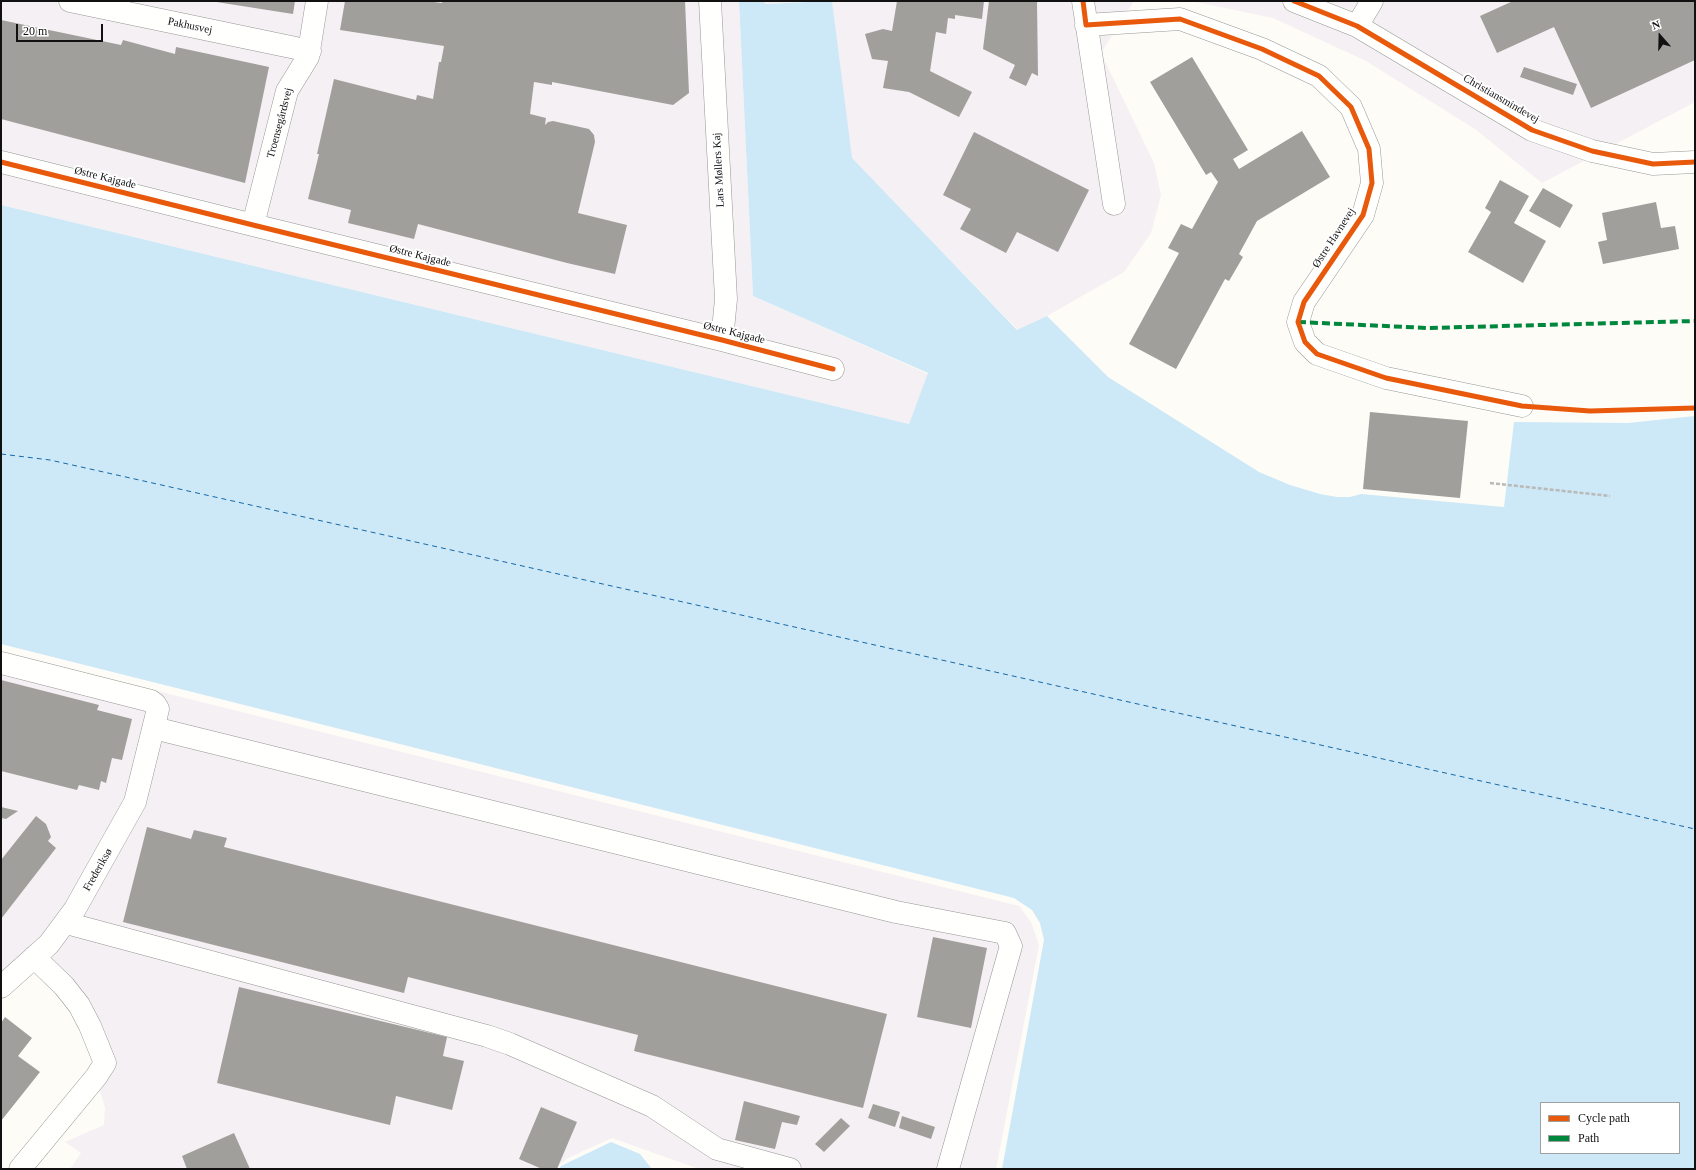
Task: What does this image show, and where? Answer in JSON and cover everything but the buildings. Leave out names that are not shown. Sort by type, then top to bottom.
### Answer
[{"type":"street","name":"Pakhusvej","points":[[70,1],[310,51]]},
{"type":"street","name":"Troensegårdsvej","points":[[254,225],[287,91],[305,64],[310,51],[317,1]]},
{"type":"street","name":"Lars Møllers Kaj","points":[[710,1],[726,299],[722,340]]},
{"type":"street","points":[[1083,1],[1114,204]]},
{"type":"street","points":[[1294,1],[1357,26],[1372,1]]},
{"type":"street","name":"Østre Havnevej","points":[[1086,25],[1180,19],[1262,49],[1319,76],[1351,107],[1369,149],[1372,183],[1363,215],[1304,302],[1298,322],[1305,342],[1317,354],[1386,378],[1522,406]]},
{"type":"street","name":"Christiansmindevej","points":[[1357,26],[1532,130],[1592,151],[1653,164],[1695,162]]},
{"type":"street","name":"Østre Kajgade","points":[[1,162],[722,340],[833,369]]},
{"type":"street","name":"Frederiksø","points":[[1,663],[151,701],[158,709],[135,802],[131,811],[66,923],[34,958],[1,986]]},
{"type":"street","points":[[154,728],[896,912],[1005,933],[1011,946],[948,1169]]},
{"type":"street","points":[[66,923],[487,1036],[510,1044],[652,1106],[717,1149],[790,1169]]},
{"type":"street","points":[[20,1169],[96,1077],[105,1063],[90,1026],[79,1005],[64,986],[34,958]]},
{"type":"path","points":[[1490,483],[1610,496]]},
{"type":"shaded area","points":[[1,1],[739,1],[753,296],[928,374],[909,424],[1,205]]},
{"type":"shaded area","points":[[764,1],[832,1],[764,4]]},
{"type":"shaded area","points":[[832,1],[1134,1],[1101,53],[1154,163],[1161,195],[1151,233],[1124,272],[1047,316],[1018,330],[851,158]]},
{"type":"shaded area","points":[[1173,1],[1695,1],[1695,102],[1542,183],[1475,129],[1366,61],[1273,18],[1196,2]]},
{"type":"shaded area","points":[[1,652],[1019,906],[1031,922],[1039,945],[996,1169],[699,1169],[612,1138],[568,1158],[555,1169],[70,1169],[81,1153],[65,1142],[104,1125],[105,1108],[96,1077],[105,1063],[34,958],[1,987]]},
{"type":"water","points":[[739,1],[764,1],[765,4],[832,1],[852,158],[1017,330],[1047,316],[1108,377],[1259,472],[1290,485],[1320,494],[1337,497],[1350,497],[1361,494],[1504,507],[1514,422],[1628,423],[1695,416],[1695,1169],[1002,1169],[1044,940],[1040,923],[1032,910],[1014,898],[1,644],[1,205],[909,424],[928,373],[753,296]]},
{"type":"water","points":[[611,1142],[640,1154],[652,1169],[559,1169],[561,1166]]},
{"type":"ferry route","points":[[1,454],[50,460],[1695,829]]},
{"type":"marked path","points":[[1298,322],[1428,328],[1695,321]]},
{"type":"cycle path","points":[[1083,1],[1086,25],[1180,19],[1262,49],[1319,76],[1351,107],[1369,149],[1372,183],[1363,215],[1304,302],[1298,322],[1305,342],[1317,354],[1386,378],[1522,406],[1590,411],[1695,408]]},
{"type":"cycle path","points":[[1294,1],[1357,26],[1532,130],[1592,151],[1653,164],[1695,162]]},
{"type":"cycle path","points":[[1,162],[722,340],[833,369]]}]
